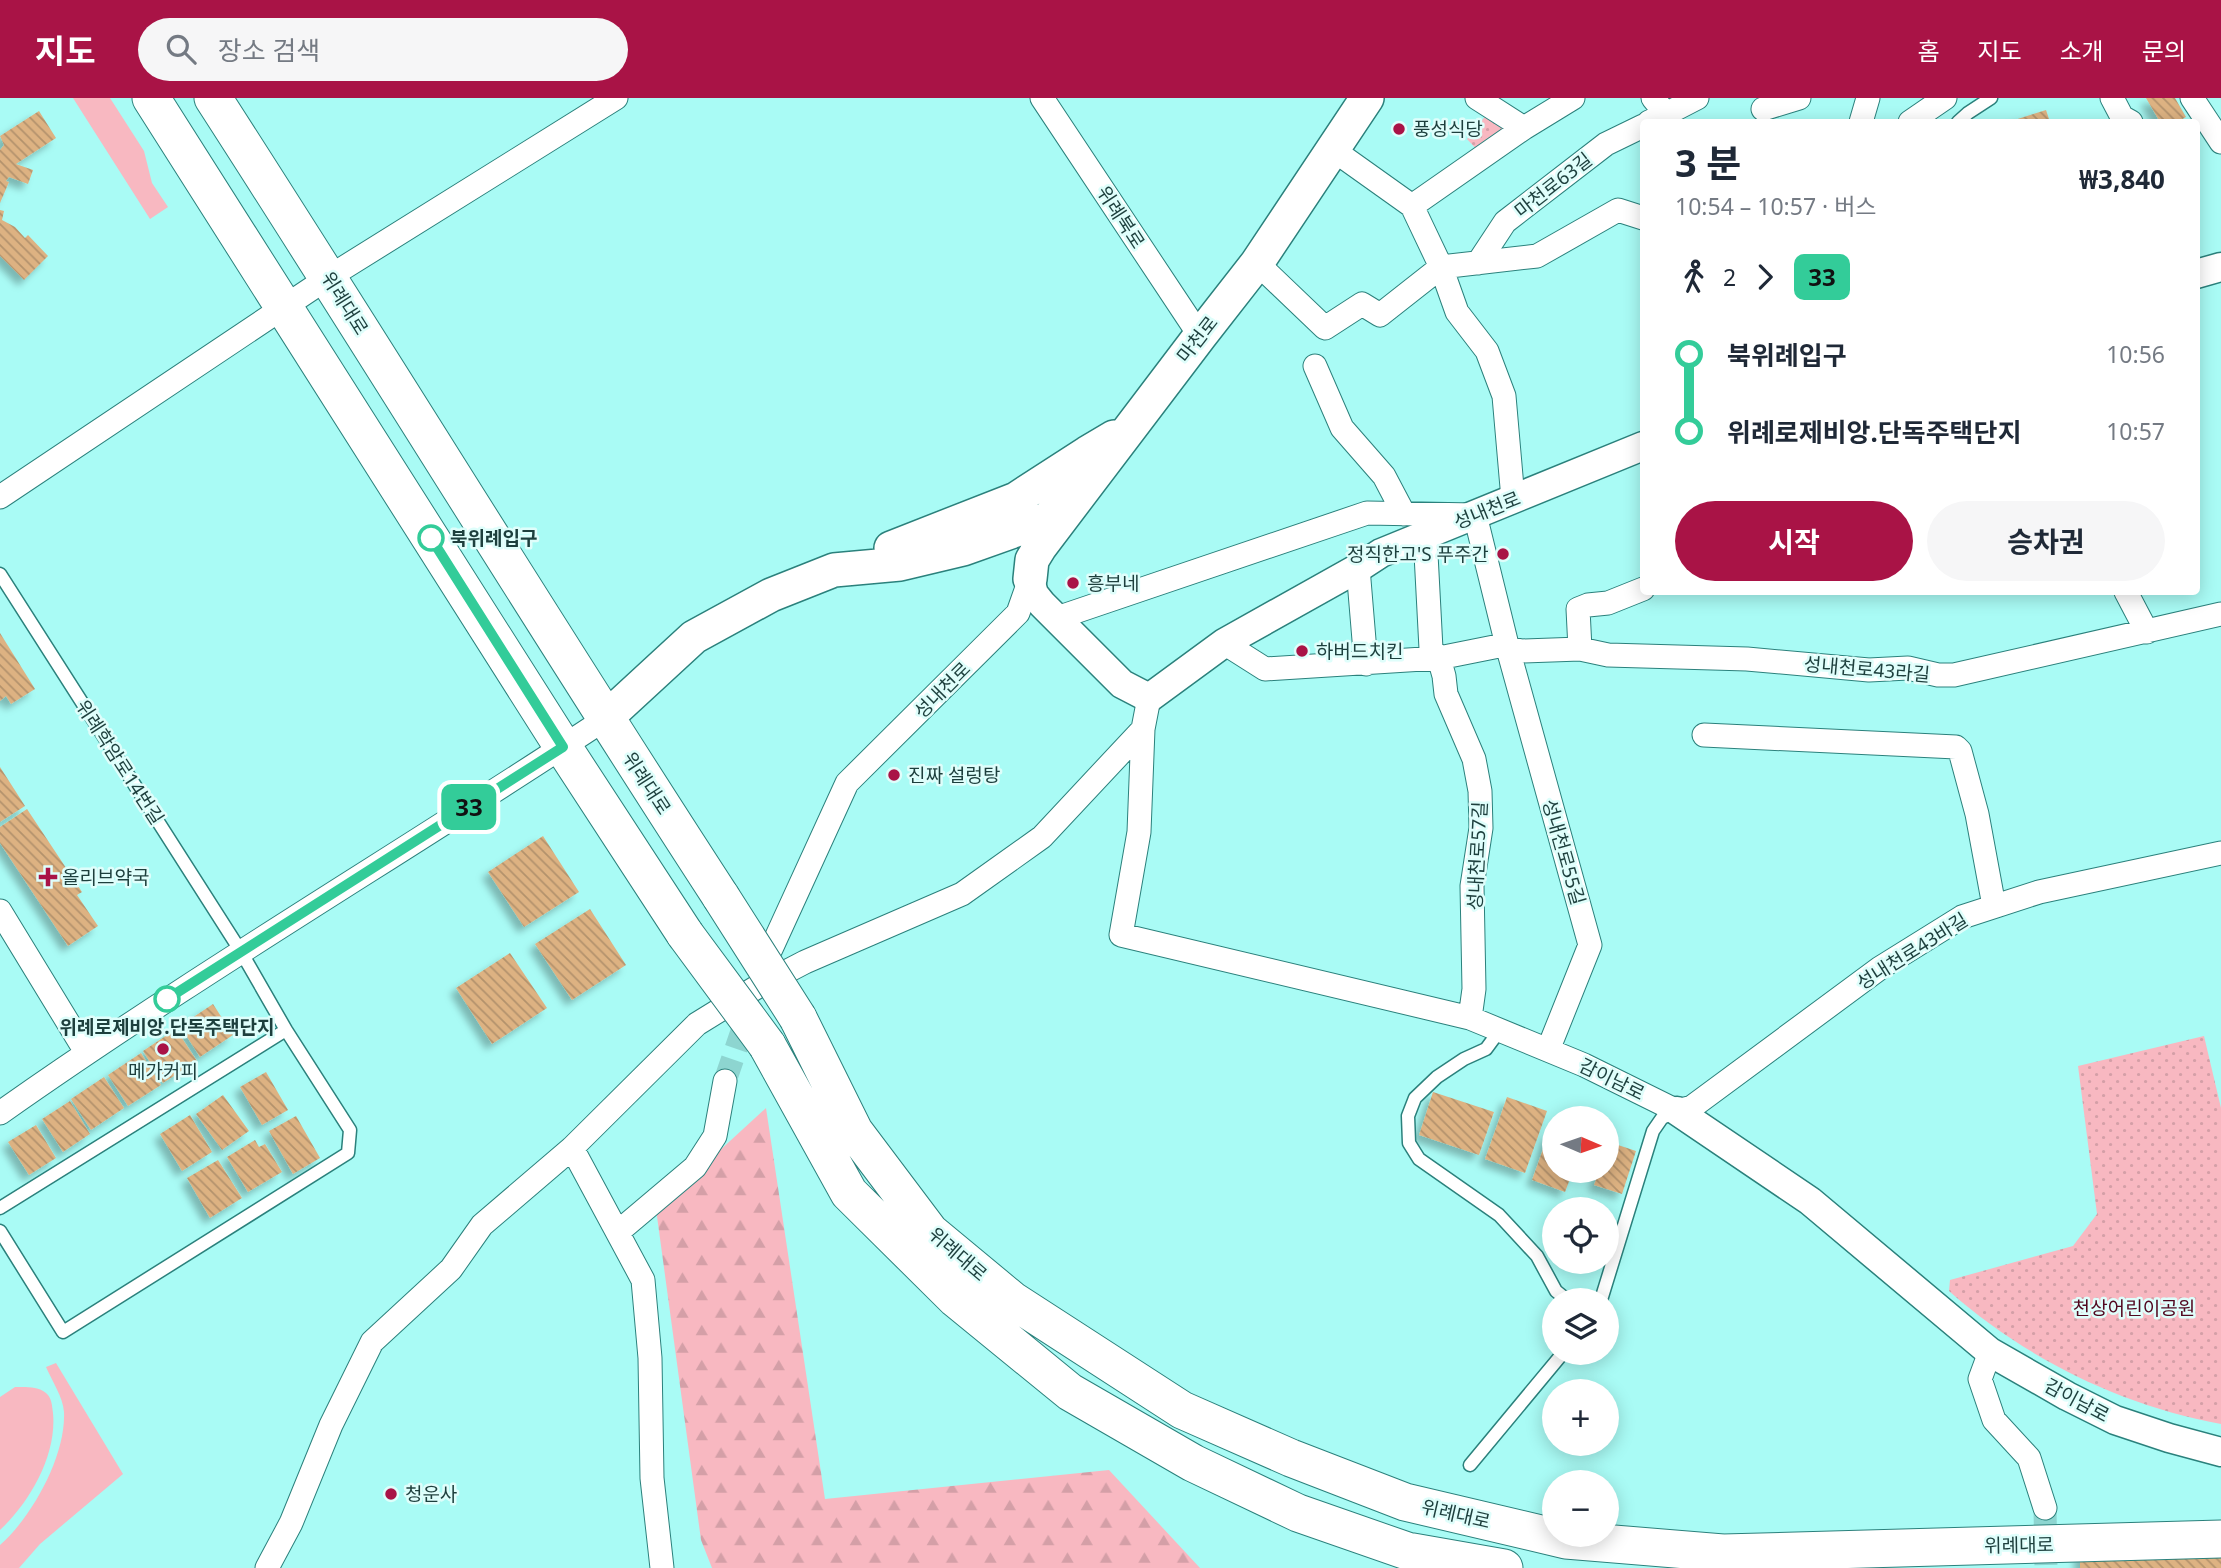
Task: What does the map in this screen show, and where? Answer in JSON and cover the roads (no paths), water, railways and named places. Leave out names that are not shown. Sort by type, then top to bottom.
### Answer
[{"type":"main road","name":"위례대로","points":[[151,98],[563,747],[685,934],[767,1045],[849,1193],[956,1299],[1070,1392],[1194,1463],[1298,1513],[1407,1551],[1504,1568]]},
{"type":"main road","name":"위례대로","points":[[213,98],[329,277],[605,719],[798,1018],[854,1131],[930,1232],[1012,1300],[1182,1410],[1291,1458],[1405,1502],[1566,1540],[1723,1553],[2221,1539]]},
{"type":"main road","name":"마천로","points":[[1030,579],[1034,556],[1257,263],[1367,98]]},
{"type":"main road","points":[[605,719],[694,637],[771,595],[1016,499],[1129,429]]},
{"type":"main road","points":[[834,570],[900,564],[963,549],[1047,519],[1100,467]]},
{"type":"street","points":[[0,497],[329,277],[616,98]]},
{"type":"street","name":"위례북로","points":[[1042,98],[1200,336]]},
{"type":"street","points":[[1477,98],[1524,128]]},
{"type":"street","points":[[1412,206],[1524,128],[1573,98]]},
{"type":"street","points":[[1656,112],[1697,98]]},
{"type":"street","points":[[1763,109],[1799,98]]},
{"type":"street","points":[[1862,119],[1868,98]]},
{"type":"street","points":[[1914,119],[1945,98]]},
{"type":"street","points":[[2112,98],[2126,119]]},
{"type":"street","points":[[2192,98],[2198,119]]},
{"type":"street","points":[[2200,122],[2221,142]]},
{"type":"street","name":"마천로63길","points":[[1478,263],[1505,222],[1606,144],[1640,127]]},
{"type":"street","points":[[1332,149],[1412,206],[1441,267],[1457,312],[1487,351],[1504,396],[1513,499]]},
{"type":"street","points":[[1257,263],[1325,328],[1362,304],[1380,315],[1441,267],[1537,256],[1618,210],[1640,217]]},
{"type":"street","points":[[2200,273],[2221,267]]},
{"type":"street","points":[[1315,366],[1342,428],[1384,475],[1404,514]]},
{"type":"street","name":"성내천로","points":[[1149,698],[1224,643],[1381,553],[1640,447]]},
{"type":"street","points":[[1057,618],[1367,513],[1475,514]]},
{"type":"street","name":"성내천로55길","points":[[1475,514],[1508,649],[1590,945],[1548,1050]]},
{"type":"street","name":"성내천로57길","points":[[1425,535],[1432,649],[1439,658],[1446,694],[1474,760],[1480,791],[1481,828],[1472,886],[1474,989],[1470,1018]]},
{"type":"street","points":[[1358,568],[1366,664]]},
{"type":"street","points":[[267,1568],[291,1522],[331,1426],[372,1342],[451,1269],[482,1224],[572,1148],[697,1024],[757,987],[805,962],[962,894],[1042,837],[1143,729],[1149,698],[1122,684],[1034,594],[1030,579]]},
{"type":"street","name":"성내천로","points":[[771,949],[847,783],[1017,614],[1030,579]]},
{"type":"street","points":[[1580,649],[1578,609],[1608,603],[1640,590]]},
{"type":"street","points":[[2128,595],[2147,632]]},
{"type":"street","name":"성내천로43라길","points":[[1508,649],[1580,649],[1608,655],[1747,659],[1869,670],[1908,668],[1954,676],[2221,614]]},
{"type":"street","points":[[1224,643],[1265,669],[1439,658],[1499,646],[1508,649]]},
{"type":"street","points":[[0,1113],[86,1052],[240,950],[605,719]]},
{"type":"street","name":"감이남로","points":[[1143,729],[1139,832],[1121,935],[1470,1018],[1584,1065],[1677,1111],[1810,1201],[1990,1352],[2115,1420],[2221,1452]]},
{"type":"street","points":[[1704,734],[1956,747],[1960,751],[1977,814],[1994,906]]},
{"type":"street","name":"성내천로43바길","points":[[1677,1111],[1692,1107],[1880,968],[1962,917],[2039,892],[2221,853]]},
{"type":"street","points":[[0,911],[86,1052]]},
{"type":"street","points":[[618,1232],[695,1167],[715,1136],[725,1081]]},
{"type":"street","points":[[572,1148],[643,1280],[650,1358],[652,1478],[662,1568]]},
{"type":"street","points":[[1990,1352],[1980,1379],[1994,1420],[2029,1458],[2045,1508]]},
{"type":"lane","points":[[1961,119],[1991,98]]},
{"type":"lane","name":"위례학암로14번길","points":[[0,573],[351,1130],[348,1153],[62,1332],[0,1231]]},
{"type":"lane","points":[[0,1208],[286,1030]]},
{"type":"lane","points":[[1500,1030],[1486,1049],[1464,1059],[1437,1077],[1415,1098],[1408,1116],[1409,1143],[1419,1159],[1499,1215],[1537,1256],[1554,1288]]},
{"type":"lane","points":[[1605,1288],[1653,1131],[1662,1118],[1677,1111]]},
{"type":"lane","points":[[1470,1465],[1553,1365]]},
{"type":"tunnel","points":[[725,1081],[749,1011]]},
{"type":"tunnel","points":[[2045,1508],[2046,1568]]},
{"type":"place","name":"풍성식당","points":[[1399,129]]},
{"type":"place","name":"북위례입구","points":[[431,538]]},
{"type":"place","name":"정직한고'S 푸주간","points":[[1503,554]]},
{"type":"place","name":"흥부네","points":[[1073,583]]},
{"type":"place","name":"하버드치킨","points":[[1302,651]]},
{"type":"place","name":"진짜 설렁탕","points":[[894,775]]},
{"type":"place","name":"올리브약국","points":[[48,877]]},
{"type":"place","name":"위례로제비앙.단독주택단지","points":[[167,999]]},
{"type":"place","name":"메가커피","points":[[163,1049]]},
{"type":"place","name":"청운사","points":[[391,1494]]},
{"type":"park label","name":"천상어린이공원","points":[[2134,1308]]}]
